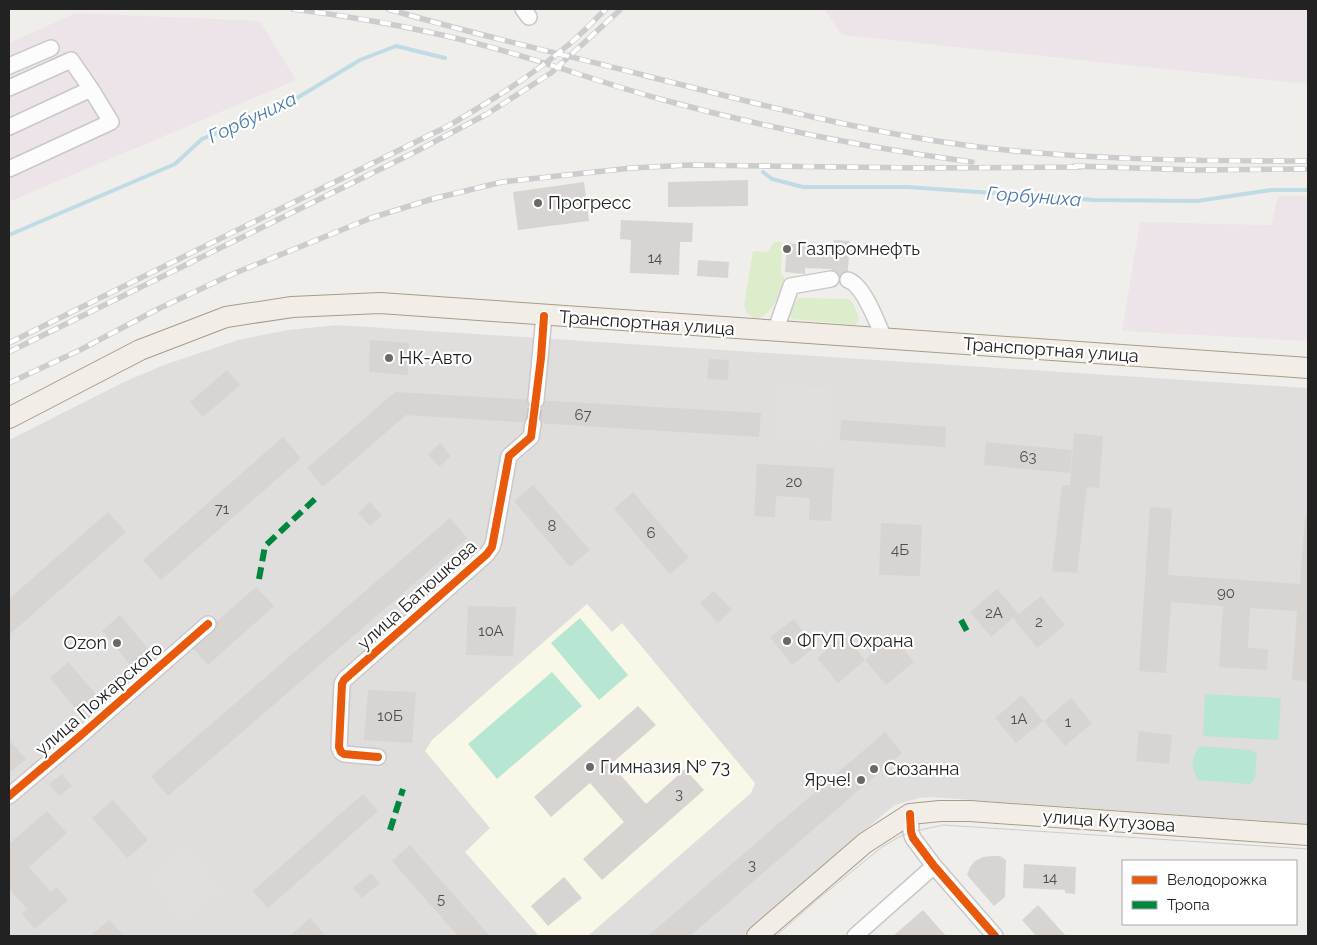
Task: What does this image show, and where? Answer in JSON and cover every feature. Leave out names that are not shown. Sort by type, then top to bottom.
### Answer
[{"type":"main road","name":"Транспортная улица","points":[[9,418],[140,350],[226,317],[292,307],[380,303],[544,316],[1308,368]]},
{"type":"main road","name":"улица Кутузова","points":[[910,814],[940,811],[970,812],[1308,835]]},
{"type":"main road","points":[[757,936],[866,843],[910,814]]},
{"type":"street","points":[[9,66],[51,48]]},
{"type":"street","points":[[9,88],[71,60],[111,122],[9,169]]},
{"type":"street","points":[[9,127],[91,89]]},
{"type":"street","points":[[776,332],[791,286],[831,279]]},
{"type":"street","points":[[848,280],[853,282],[862,292],[884,338]]},
{"type":"street","points":[[536,400],[544,316]]},
{"type":"street","name":"улица Батюшкова","points":[[378,757],[344,754],[341,752],[339,747],[342,684],[344,680],[487,554],[494,540],[509,456],[531,437],[533,424]]},
{"type":"street","name":"улица Пожарского","points":[[9,796],[208,624]]},
{"type":"street","points":[[910,814],[910,832],[913,838],[934,866],[995,936]]},
{"type":"street","points":[[855,936],[934,866]]},
{"type":"shaded area","points":[[824,9],[1308,9],[1308,84],[842,35]]},
{"type":"shaded area","points":[[76,13],[260,21],[296,80],[9,202],[9,43]]},
{"type":"shaded area","points":[[1278,196],[1308,196],[1308,341],[1122,331],[1140,222],[1271,225]]},
{"type":"shaded area","points":[[338,325],[1308,388],[1308,824],[931,797],[919,798],[895,805],[887,811],[743,936],[9,936],[9,440],[124,382],[164,365],[238,340],[288,330]]},
{"type":"shaded area","points":[[779,385],[833,389],[828,443],[776,439]]},
{"type":"shaded area","name":"Гимназия № 73","points":[[587,604],[612,632],[622,623],[755,783],[751,793],[588,936],[539,936],[465,852],[490,828],[425,751],[432,740]]},
{"type":"shaded area","points":[[184,847],[222,890],[186,922],[148,879]]},
{"type":"green space","points":[[774,242],[782,242],[781,274],[785,278],[771,308],[767,313],[755,319],[747,313],[744,305],[753,251],[768,252]]},
{"type":"green space","points":[[798,298],[848,299],[853,303],[859,318],[856,325],[791,319],[790,312]]},
{"type":"green space","points":[[580,618],[628,675],[599,700],[551,643]]},
{"type":"green space","points":[[552,672],[582,706],[497,779],[468,744]]},
{"type":"green space","points":[[1205,694],[1281,698],[1278,740],[1203,736]]},
{"type":"green space","points":[[1200,746],[1251,750],[1257,754],[1255,779],[1250,784],[1198,780],[1194,770],[1193,759]]},
{"type":"building","points":[[748,180],[748,206],[668,207],[668,182]]},
{"type":"building","points":[[584,182],[589,221],[518,230],[513,192]]},
{"type":"building","points":[[621,220],[693,223],[692,242],[680,242],[679,275],[630,273],[631,240],[620,239]]},
{"type":"building","points":[[834,240],[850,241],[847,283],[831,282],[832,269],[805,268],[805,274],[785,272],[787,243],[807,245],[807,253],[833,254]]},
{"type":"building","points":[[698,260],[729,262],[728,278],[697,276]]},
{"type":"building","name":"НК-Авто","points":[[370,340],[409,343],[408,375],[369,372]]},
{"type":"building","points":[[709,359],[729,360],[728,380],[707,379]]},
{"type":"building","points":[[227,370],[240,385],[203,417],[190,402]]},
{"type":"building","points":[[395,392],[761,413],[759,437],[406,415],[323,487],[307,468]]},
{"type":"building","points":[[841,420],[946,427],[945,447],[840,440]]},
{"type":"building","points":[[1074,433],[1103,436],[1099,488],[1076,486],[1087,487],[1077,573],[1052,571],[1062,485],[1070,485]]},
{"type":"building","points":[[283,437],[301,458],[161,580],[143,560]]},
{"type":"building","points":[[986,442],[1072,450],[1070,473],[984,465]]},
{"type":"building","points":[[440,443],[451,456],[439,467],[428,454]]},
{"type":"building","points":[[757,464],[834,468],[831,521],[809,520],[810,498],[776,496],[775,517],[754,516]]},
{"type":"building","points":[[533,485],[590,550],[570,567],[514,501]]},
{"type":"building","points":[[633,492],[689,558],[670,574],[614,509]]},
{"type":"building","points":[[370,502],[382,515],[370,526],[358,513]]},
{"type":"building","points":[[1150,507],[1172,509],[1168,575],[1300,584],[1305,516],[1308,516],[1308,681],[1292,680],[1297,611],[1250,608],[1248,648],[1268,649],[1267,670],[1219,667],[1223,606],[1171,602],[1166,673],[1139,671]]},
{"type":"building","points":[[108,512],[126,532],[9,635],[9,599]]},
{"type":"building","points":[[450,518],[467,538],[168,796],[151,776]]},
{"type":"building","points":[[881,523],[922,525],[920,576],[879,575]]},
{"type":"building","points":[[256,587],[274,606],[208,665],[190,645]]},
{"type":"building","points":[[997,589],[1019,614],[1041,596],[1065,625],[1037,648],[1013,618],[991,637],[970,612]]},
{"type":"building","points":[[714,591],[732,610],[718,623],[700,603]]},
{"type":"building","points":[[468,606],[516,607],[513,656],[466,655]]},
{"type":"building","points":[[120,615],[150,651],[132,667],[102,631]]},
{"type":"building","points":[[794,619],[815,647],[792,665],[770,637]]},
{"type":"building","points":[[844,635],[865,660],[838,683],[817,658]]},
{"type":"building","points":[[893,637],[914,662],[886,685],[865,660]]},
{"type":"building","points":[[68,662],[99,698],[80,714],[50,678]]},
{"type":"building","points":[[368,690],[416,692],[412,743],[364,740]]},
{"type":"building","points":[[1022,695],[1043,721],[1016,743],[995,718]]},
{"type":"building","points":[[1071,698],[1092,723],[1065,746],[1044,721]]},
{"type":"building","points":[[638,706],[656,725],[611,764],[646,804],[685,769],[704,790],[602,880],[583,859],[624,822],[590,783],[551,817],[534,797]]},
{"type":"building","points":[[1139,731],[1172,735],[1169,764],[1136,761]]},
{"type":"building","points":[[885,732],[902,753],[690,936],[648,936]]},
{"type":"building","points":[[11,742],[26,759],[9,773],[9,743]]},
{"type":"building","points":[[62,774],[72,786],[59,796],[49,784]]},
{"type":"building","points":[[363,794],[378,811],[268,908],[253,891]]},
{"type":"building","points":[[113,800],[148,840],[127,858],[92,818]]},
{"type":"building","points":[[47,811],[67,833],[29,867],[51,892],[57,887],[68,900],[35,929],[22,914],[27,909],[9,889],[9,844]]},
{"type":"building","points":[[410,845],[490,936],[458,936],[392,861]]},
{"type":"building","points":[[1000,856],[1006,860],[1005,897],[994,906],[967,875],[975,861],[983,857]]},
{"type":"building","points":[[1024,864],[1076,867],[1075,894],[1065,893],[1065,890],[1023,888]]},
{"type":"building","points":[[371,873],[380,883],[362,898],[353,888]]},
{"type":"building","points":[[564,877],[582,898],[548,926],[531,906]]},
{"type":"building","points":[[1038,905],[1066,936],[1036,936],[1022,920]]},
{"type":"building","points":[[923,910],[946,936],[893,936]]},
{"type":"building","points":[[310,918],[326,936],[291,935]]},
{"type":"building","points":[[109,920],[124,936],[90,936]]},
{"type":"waterway","name":"Горбуниха","points":[[9,235],[175,164],[202,139],[282,107],[360,60],[396,46],[445,58]]},
{"type":"waterway","name":"Горбуниха","points":[[763,172],[772,179],[803,187],[907,187],[1095,200],[1197,201],[1271,190],[1308,190]]},
{"type":"tunnel","points":[[533,424],[536,400]]},
{"type":"tram line","points":[[776,936],[882,847],[911,832],[943,825],[1308,849]]},
{"type":"railway","points":[[293,9],[396,25],[472,42],[660,99],[776,128],[893,150],[972,162]]},
{"type":"railway","points":[[388,9],[483,35],[768,106],[894,134],[936,141],[1061,155],[1185,160],[1308,161]]},
{"type":"railway","points":[[9,343],[448,126],[539,68],[572,42],[606,9]]},
{"type":"railway","points":[[9,352],[413,153],[487,114],[551,73],[621,9]]},
{"type":"railway","points":[[9,383],[235,273],[371,218],[432,199],[502,182],[632,168],[689,165],[921,168],[1080,167]]},
{"type":"railway","points":[[1074,166],[1195,170],[1308,169]]},
{"type":"marked path","points":[[259,579],[265,546],[315,499]]},
{"type":"marked path","points":[[961,620],[968,633]]},
{"type":"marked path","points":[[390,830],[403,789]]},
{"type":"cycle path","points":[[378,757],[344,754],[341,752],[339,747],[342,684],[344,680],[487,554],[492,547],[509,456],[531,437],[541,358],[544,316]]},
{"type":"cycle path","points":[[9,796],[208,624]]},
{"type":"cycle path","points":[[910,814],[913,838],[934,866],[995,936]]},
{"type":"place","name":"Прогресс","points":[[538,203]]},
{"type":"place","name":"Газпромнефть","points":[[787,249]]},
{"type":"place","name":"НК-Авто","points":[[389,358]]},
{"type":"place","name":"ФГУП Охрана","points":[[787,641]]},
{"type":"place","name":"Ozon","points":[[117,643]]},
{"type":"place","name":"Гимназия № 73","points":[[590,767]]},
{"type":"place","name":"Сюзанна","points":[[874,769]]},
{"type":"place","name":"Ярче!","points":[[861,780]]}]
